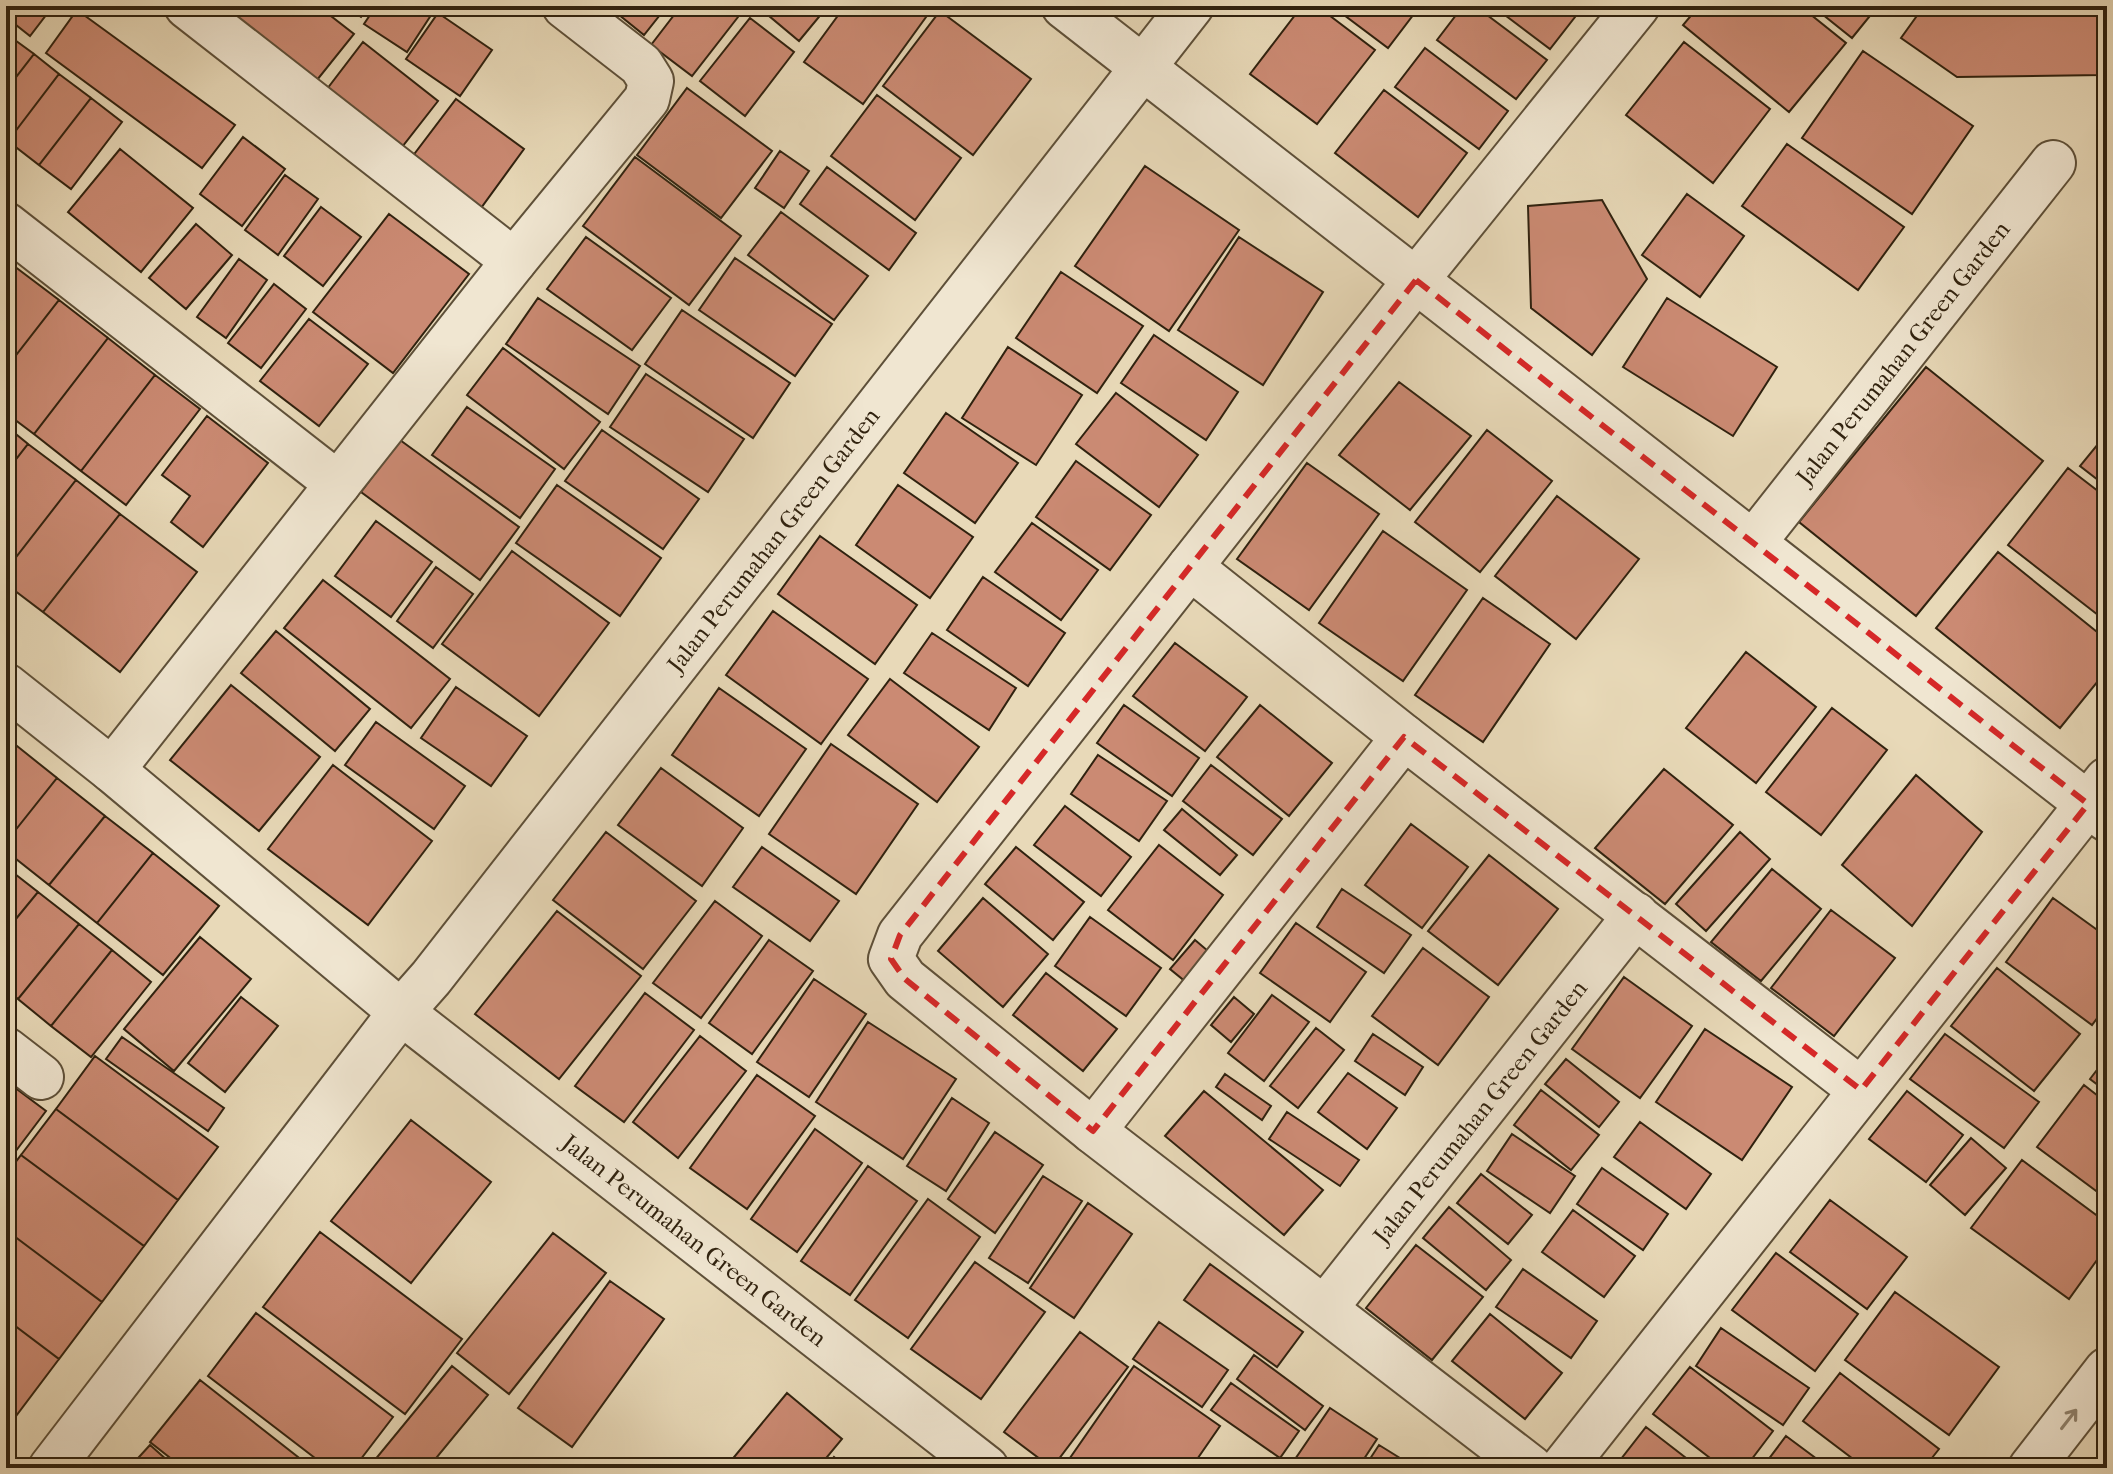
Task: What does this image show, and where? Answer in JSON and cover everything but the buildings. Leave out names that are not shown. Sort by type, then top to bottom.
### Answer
[{"type":"street","points":[[187,6],[514,261]]},
{"type":"street","points":[[112,770],[514,261],[647,99],[651,81],[641,65],[565,6]]},
{"type":"street","points":[[1064,6],[1753,543],[2101,801],[1861,1090],[1563,1468]]},
{"type":"street","name":"Jalan Perumahan Green Garden","points":[[51,1468],[401,1012],[431,978],[1191,6]]},
{"type":"street","points":[[1531,1468],[1093,1131],[905,979],[891,959],[900,935],[1416,280],[1637,6]]},
{"type":"street","name":"Jalan Perumahan Green Garden","points":[[1753,543],[2053,163]]},
{"type":"street","points":[[6,225],[338,484]]},
{"type":"street","points":[[1190,567],[1404,737],[1861,1090]]},
{"type":"street","name":"Jalan Perumahan Green Garden","points":[[6,686],[112,770],[401,1012],[986,1468]]},
{"type":"street","points":[[1093,1131],[1404,737]]},
{"type":"street","name":"Jalan Perumahan Green Garden","points":[[1325,1308],[1636,915]]},
{"type":"street","points":[[6,1050],[41,1077]]},
{"type":"street","points":[[2031,1468],[2107,1370]]},
{"type":"highlighted area","points":[[1416,280],[2088,804],[1861,1090],[1404,737],[1093,1131],[905,979],[891,959],[900,935]]}]
